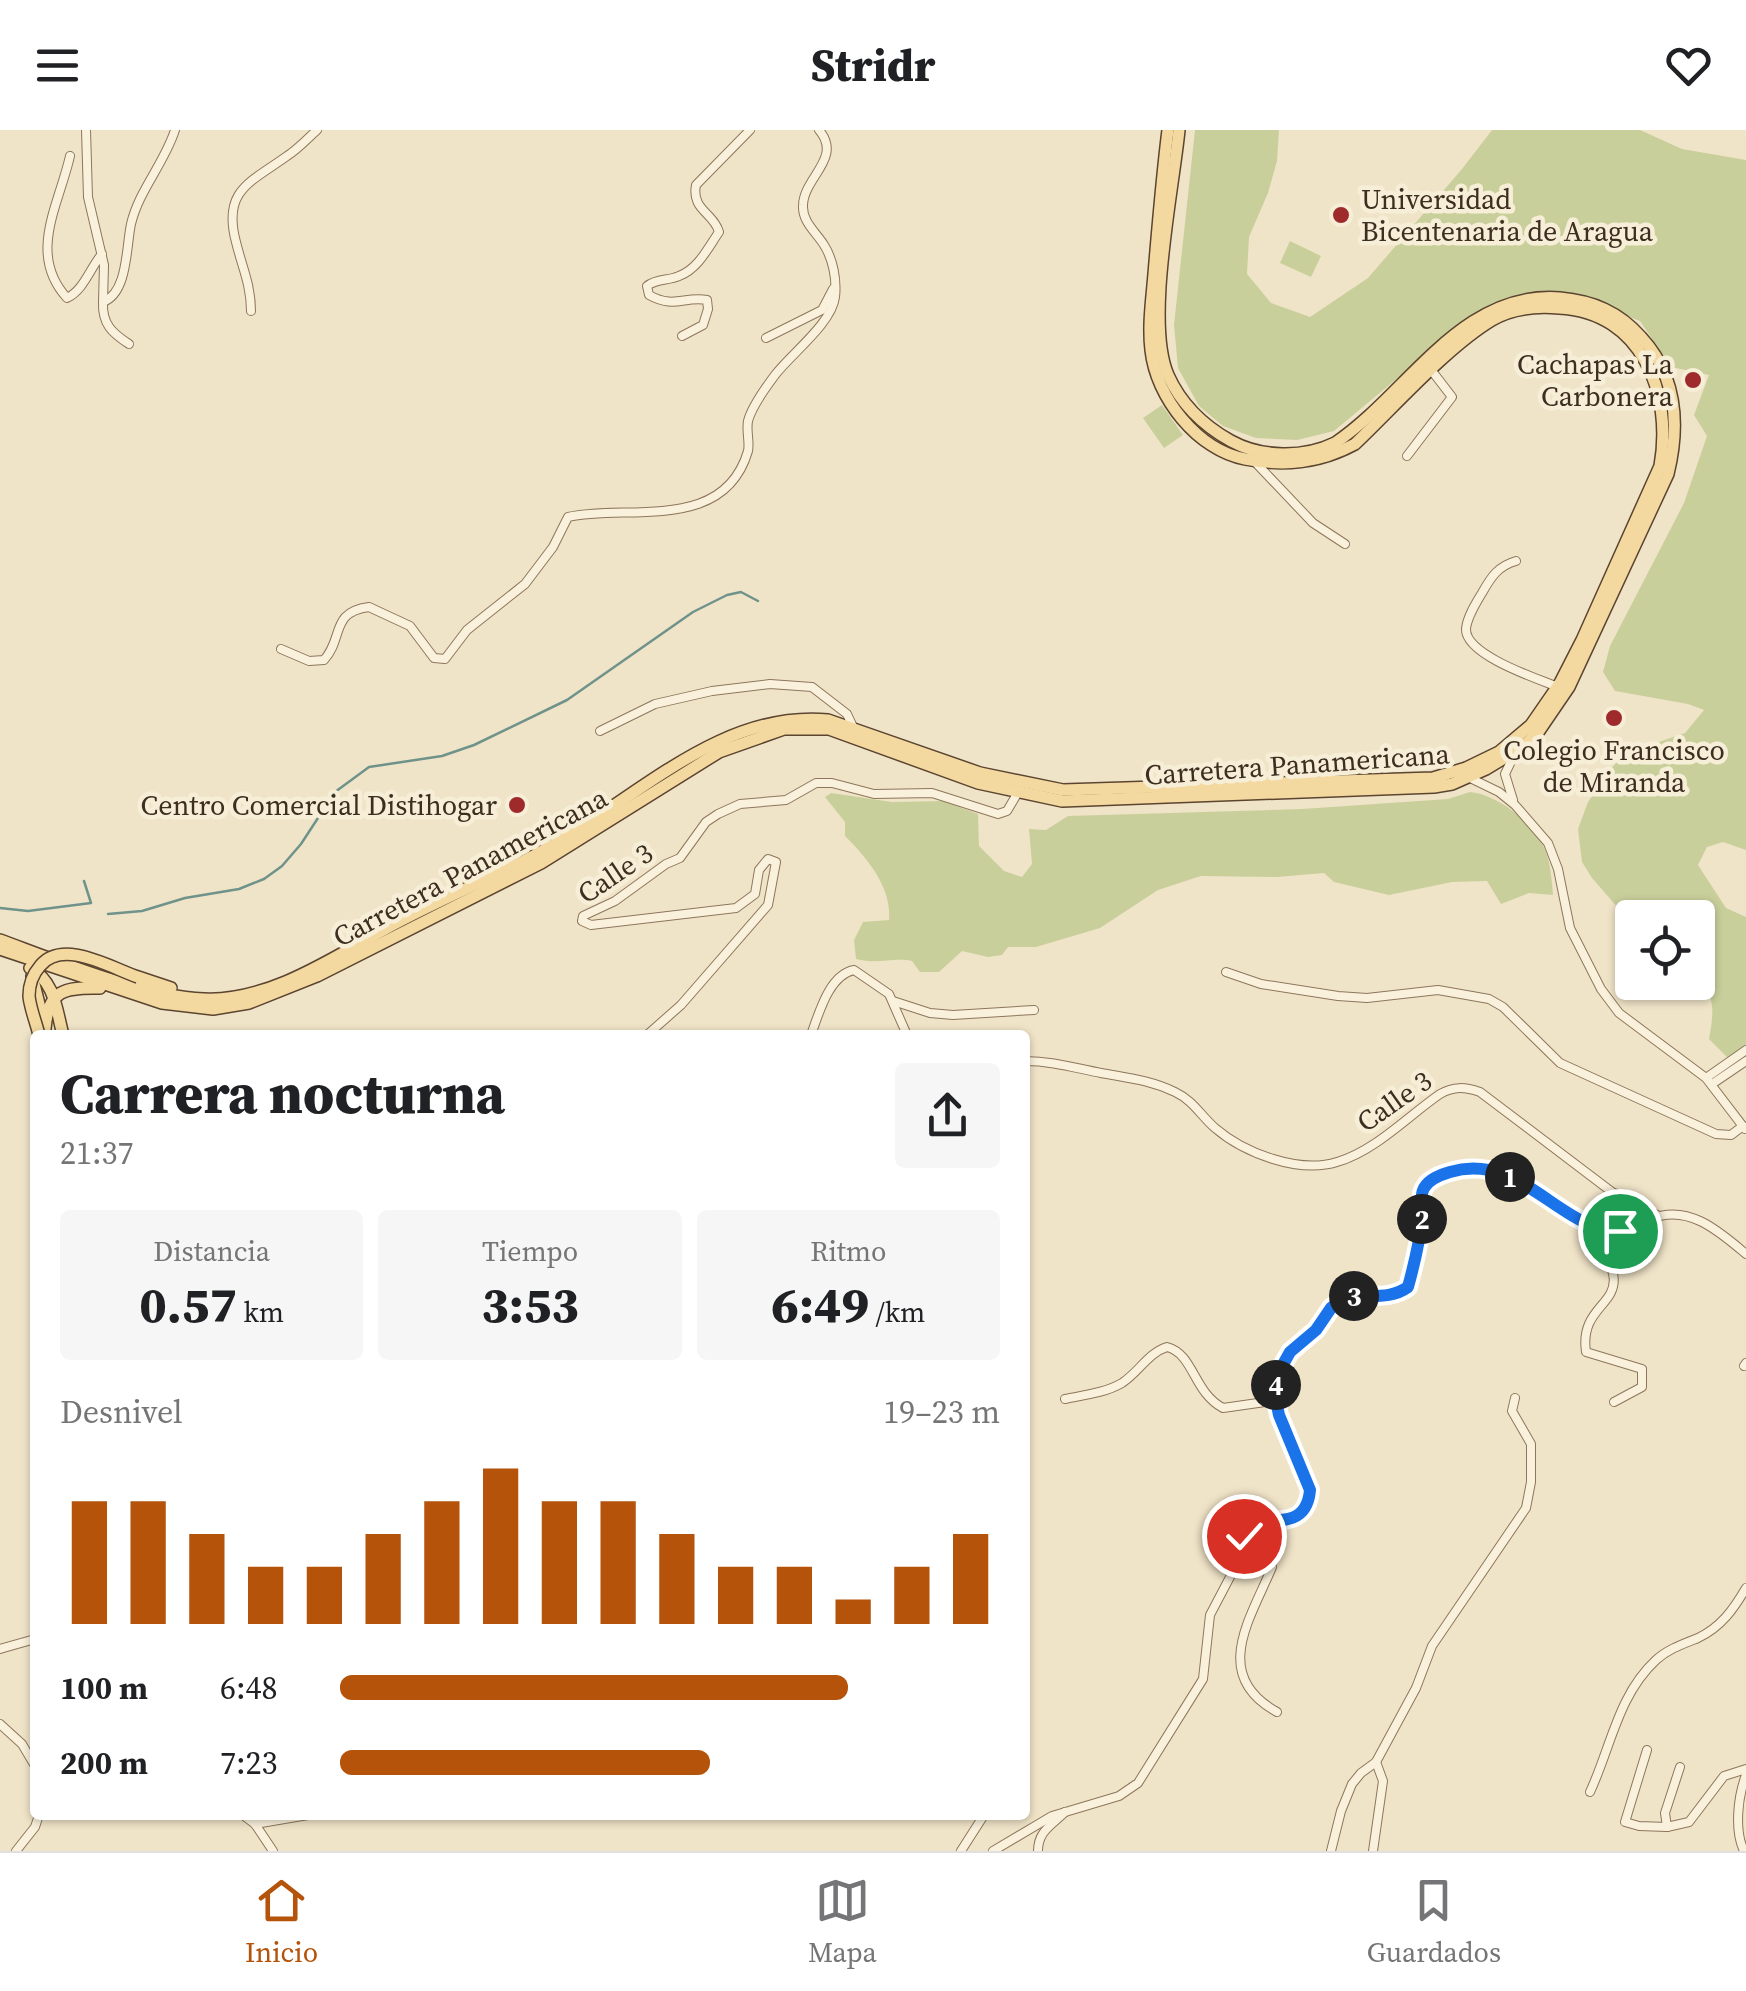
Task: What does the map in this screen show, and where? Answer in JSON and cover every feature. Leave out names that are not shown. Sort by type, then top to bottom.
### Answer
[{"type":"main road","name":"Carretera Panamericana","points":[[0,940],[153,991],[208,1000],[274,985],[537,854],[713,743],[748,728],[803,718],[828,720],[980,774],[1063,790],[1433,778],[1499,752],[1531,725],[1558,687],[1660,466],[1663,411],[1653,376],[1634,344],[1606,321],[1566,308],[1521,309],[1494,318],[1469,336],[1355,444],[1339,452],[1303,463],[1254,461],[1225,454],[1192,430],[1167,396],[1153,364],[1150,320],[1168,130]]},
{"type":"main road","name":"Carretera Panamericana","points":[[0,949],[175,1006],[213,1009],[278,994],[541,864],[719,752],[784,729],[829,729],[978,783],[1062,801],[1434,787],[1468,778],[1515,752],[1539,730],[1569,687],[1668,474],[1676,412],[1658,361],[1642,338],[1615,314],[1597,305],[1546,297],[1522,300],[1494,308],[1464,327],[1335,443],[1289,455],[1233,442],[1202,422],[1189,407],[1168,375],[1161,348],[1161,286],[1179,130]]},
{"type":"main road","points":[[15,954],[45,979],[54,996],[61,1030]]},
{"type":"main road","points":[[43,1030],[30,988],[37,968],[59,954],[72,954],[208,1000]]},
{"type":"main road","points":[[30,968],[43,1030]]},
{"type":"main road","points":[[44,1030],[46,1008],[54,996],[67,990],[100,988],[128,993]]},
{"type":"main road","points":[[62,1030],[67,990]]},
{"type":"street","points":[[86,130],[88,198],[102,254],[107,326],[130,344]]},
{"type":"street","points":[[103,302],[113,298],[120,282],[137,202],[168,150],[174,130]]},
{"type":"street","points":[[251,312],[251,286],[232,228],[236,196],[252,179],[317,130]]},
{"type":"street","points":[[682,336],[703,326],[707,300],[697,298],[680,304],[658,300],[648,295],[647,286],[680,276],[700,261],[718,232],[716,224],[696,202],[696,185],[750,130]]},
{"type":"street","points":[[282,650],[309,661],[324,660],[348,613],[369,606],[410,626],[434,658],[444,659],[467,630],[525,584],[553,546],[568,517],[691,507],[714,498],[731,481],[748,451],[749,418],[774,376],[833,306],[835,285],[830,256],[803,210],[808,189],[827,153],[826,138],[819,130]]},
{"type":"street","points":[[70,156],[54,206],[46,261],[67,298],[78,291],[102,254]]},
{"type":"street","points":[[766,338],[822,310],[835,285]]},
{"type":"street","points":[[1407,456],[1452,397],[1432,372]]},
{"type":"street","points":[[1254,461],[1313,523],[1344,544]]},
{"type":"street","points":[[1516,561],[1497,569],[1482,593],[1466,630],[1468,639],[1486,654],[1558,687]]},
{"type":"street","points":[[600,731],[655,704],[712,691],[770,684],[812,687],[847,714],[854,730]]},
{"type":"street","points":[[1515,752],[1505,774],[1515,804]]},
{"type":"street","points":[[1226,972],[1261,984],[1338,996],[1367,998],[1438,990],[1490,999],[1560,1064],[1716,1134],[1731,1135],[1744,1128],[1709,1081],[1619,1013],[1600,989],[1570,928],[1558,868],[1548,843],[1515,804],[1468,778]]},
{"type":"street","name":"Calle 3","points":[[652,1030],[681,1004],[768,905],[776,862],[768,859],[762,864],[755,894],[736,908],[591,925],[582,922],[583,916],[615,901],[680,858],[706,822],[718,814],[740,804],[786,800],[816,783],[874,794],[932,793],[998,814],[1008,812],[1018,794]]},
{"type":"street","points":[[813,1030],[836,980],[847,970],[863,973],[889,994],[905,1030]]},
{"type":"street","points":[[893,1001],[930,1013],[953,1015],[1034,1010]]},
{"type":"street","points":[[1709,1081],[1746,1050]]},
{"type":"street","name":"Calle 3","points":[[1030,1060],[1065,1063],[1151,1082],[1196,1104],[1213,1127],[1248,1148],[1286,1162],[1322,1165],[1354,1156],[1440,1094],[1464,1087],[1480,1092],[1612,1192],[1655,1218]]},
{"type":"street","points":[[1709,1081],[1746,1060]]},
{"type":"street","points":[[993,1851],[1069,1809],[1119,1796],[1138,1783],[1203,1679],[1210,1615],[1253,1520],[1290,1521],[1298,1517],[1310,1500],[1310,1490],[1284,1432],[1275,1396],[1282,1363],[1301,1340],[1316,1330],[1336,1303],[1354,1296],[1400,1293],[1408,1287],[1422,1218],[1421,1192],[1428,1182],[1461,1169],[1482,1169],[1505,1175],[1604,1231],[1620,1231],[1655,1218],[1691,1218],[1706,1222],[1746,1254]]},
{"type":"street","points":[[1574,1216],[1610,1260],[1615,1276],[1612,1290],[1585,1332],[1586,1352],[1642,1369],[1642,1387],[1614,1402]]},
{"type":"street","points":[[1065,1399],[1121,1383],[1158,1350],[1168,1347],[1182,1354],[1201,1392],[1223,1408],[1251,1406],[1275,1396]]},
{"type":"street","points":[[1331,1851],[1352,1784],[1376,1762],[1416,1688],[1432,1646],[1526,1508],[1531,1444],[1512,1411],[1515,1398]]},
{"type":"street","points":[[1240,1552],[1272,1567],[1244,1627],[1241,1666],[1253,1694],[1277,1712]]},
{"type":"street","points":[[1590,1792],[1620,1711],[1642,1676],[1657,1658],[1720,1624],[1746,1588]]},
{"type":"street","points":[[0,1649],[30,1640]]},
{"type":"street","points":[[0,1724],[22,1744],[30,1758]]},
{"type":"street","points":[[1647,1750],[1625,1822],[1668,1827],[1690,1822],[1724,1776],[1746,1772],[1739,1800],[1740,1844],[1744,1851]]},
{"type":"street","points":[[1372,1851],[1383,1782],[1376,1762]]},
{"type":"street","points":[[1668,1827],[1665,1813],[1680,1767]]},
{"type":"street","points":[[1038,1851],[1038,1840],[1044,1830],[1069,1809]]},
{"type":"street","points":[[16,1851],[37,1820]]},
{"type":"street","points":[[250,1820],[273,1851]]},
{"type":"street","points":[[255,1824],[279,1820]]},
{"type":"street","points":[[961,1851],[981,1820]]},
{"type":"green space","points":[[1195,130],[1279,130],[1277,161],[1249,237],[1247,274],[1271,303],[1310,317],[1368,278],[1492,130],[1640,130],[1682,149],[1746,160],[1746,850],[1723,842],[1707,847],[1698,865],[1726,908],[1746,917],[1746,1048],[1730,1060],[1709,1039],[1710,1000],[1715,1000],[1715,900],[1615,900],[1615,904],[1582,862],[1578,829],[1588,802],[1621,755],[1685,733],[1704,710],[1615,691],[1603,672],[1610,646],[1684,503],[1707,436],[1694,415],[1709,375],[1671,367],[1640,321],[1572,296],[1526,296],[1423,357],[1334,431],[1297,440],[1256,438],[1223,426],[1199,406],[1178,368],[1174,325]]},
{"type":"green space","points":[[1290,241],[1321,256],[1311,277],[1280,263]]},
{"type":"green space","points":[[1162,405],[1183,435],[1164,448],[1143,418]]},
{"type":"green space","points":[[1470,792],[1493,799],[1527,823],[1547,855],[1553,895],[1529,893],[1501,904],[1487,881],[1452,882],[1389,895],[1334,882],[1324,873],[1201,876],[1158,890],[1100,928],[1036,947],[1008,947],[1002,955],[988,957],[962,951],[939,972],[920,972],[912,961],[856,959],[854,940],[863,922],[889,920],[889,908],[876,874],[845,836],[845,822],[825,797],[831,793],[892,802],[943,801],[978,814],[979,846],[1004,871],[1022,877],[1032,864],[1029,829],[1046,830],[1068,816],[1302,809],[1448,799]]},
{"type":"waterway","points":[[108,914],[142,911],[185,898],[239,889],[264,879],[301,844],[335,792],[369,767],[442,756],[474,745],[567,700],[693,612],[741,592],[758,601]]},
{"type":"waterway","points":[[0,908],[28,911],[91,903],[84,881]]},
{"type":"place","name":"Universidad Bicentenaria de Aragua","points":[[1341,215]]},
{"type":"place","name":"Cachapas La Carbonera","points":[[1693,380]]},
{"type":"place","name":"Colegio Francisco de Miranda","points":[[1614,718]]},
{"type":"place","name":"Centro Comercial Distihogar","points":[[517,805]]},
{"type":"route","points":[[1244,1536],[1253,1520],[1290,1521],[1298,1517],[1310,1500],[1310,1490],[1284,1432],[1275,1396],[1282,1363],[1342,1299],[1381,1297],[1408,1287],[1422,1218],[1421,1192],[1428,1182],[1461,1169],[1482,1169],[1505,1175],[1590,1226],[1620,1231]]}]
